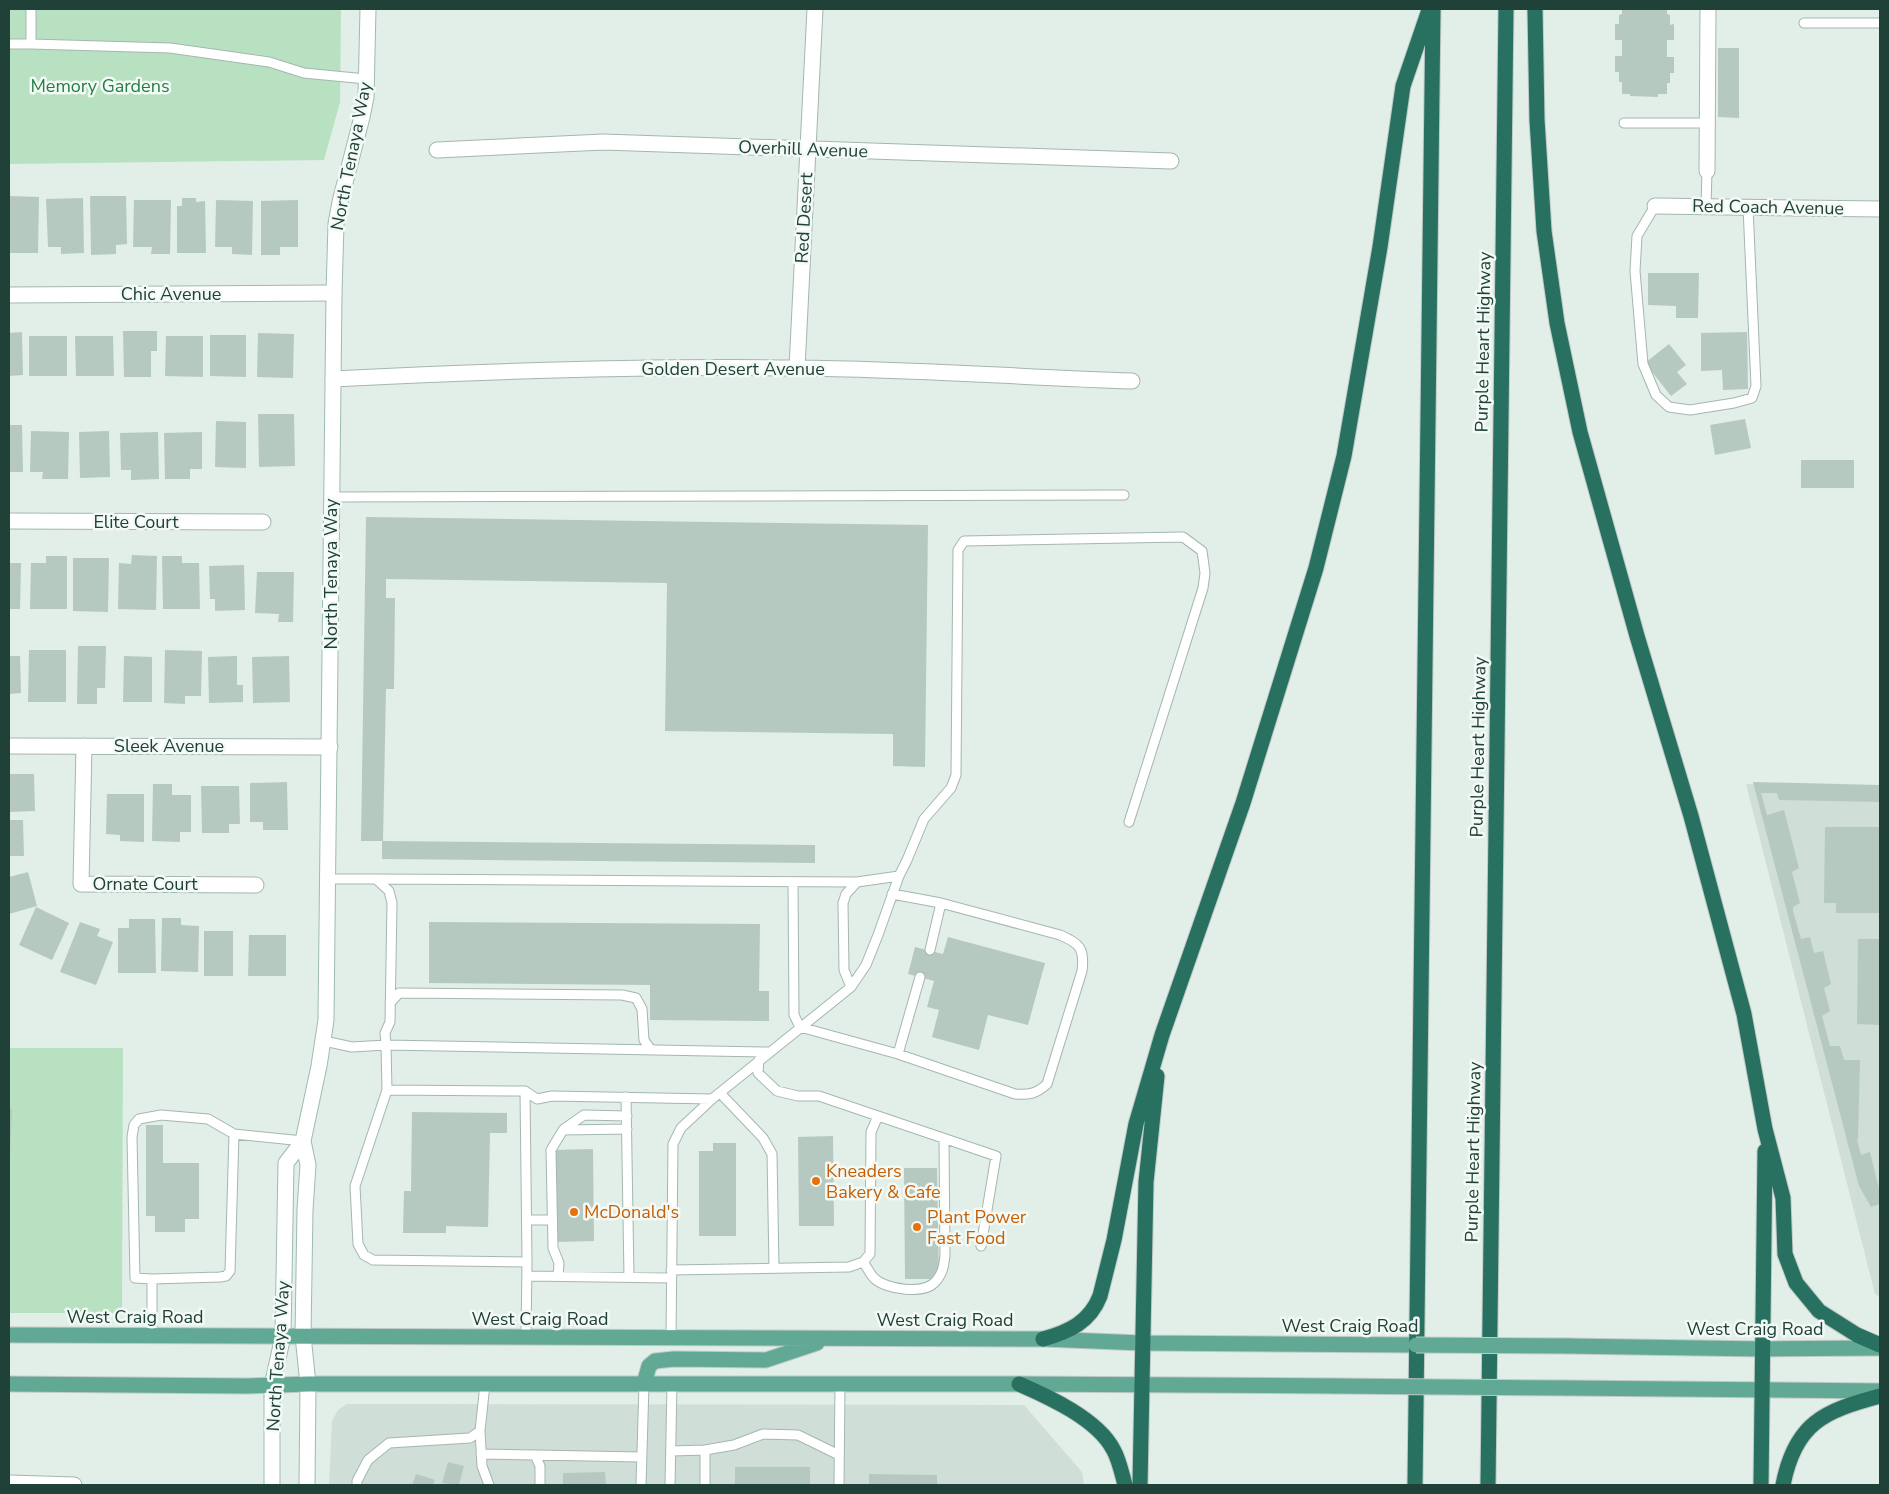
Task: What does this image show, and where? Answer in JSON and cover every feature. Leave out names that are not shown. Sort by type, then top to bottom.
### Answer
[{"type":"highway","points":[[1043,1339],[1064,1334],[1084,1321],[1097,1303],[1114,1240],[1136,1124],[1162,1034],[1243,803],[1316,568],[1344,456],[1380,247],[1403,86],[1431,9]]},
{"type":"highway","points":[[1415,1485],[1431,9]]},
{"type":"highway","name":"Purple Heart Highway","points":[[1488,1485],[1506,9]]},
{"type":"highway","points":[[1535,9],[1537,120],[1544,231],[1557,323],[1580,432],[1637,636],[1691,816],[1744,1014],[1765,1130],[1783,1198],[1785,1254],[1796,1283],[1819,1311],[1857,1335],[1880,1346]]},
{"type":"highway","points":[[1140,1485],[1146,1182],[1162,1034]]},
{"type":"highway","points":[[1761,1485],[1765,1130]]},
{"type":"highway","points":[[1019,1384],[1048,1396],[1099,1431],[1113,1449],[1125,1485]]},
{"type":"highway","points":[[1783,1485],[1787,1467],[1803,1434],[1809,1428],[1818,1420],[1840,1408],[1880,1396]]},
{"type":"main road","name":"West Craig Road","points":[[9,1334],[1043,1339],[1142,1343],[1762,1349],[1880,1346]]},
{"type":"main road","points":[[644,1384],[648,1366],[655,1361],[674,1359],[766,1360],[829,1338]]},
{"type":"main road","points":[[9,1384],[272,1386],[308,1384],[840,1383],[1880,1391]]},
{"type":"street","name":"North Tenaya Way","points":[[307,1485],[308,1384],[304,1336],[305,1210],[308,1165],[303,1141],[324,1041],[327,1000],[334,294],[338,210],[362,117],[366,79],[368,9]]},
{"type":"street","name":"Red Desert","points":[[797,368],[815,9]]},
{"type":"street","points":[[1707,171],[1708,9]]},
{"type":"street","name":"Overhill Avenue","points":[[436,150],[603,142],[1171,161]]},
{"type":"street","name":"Red Coach Avenue","points":[[1655,206],[1880,208]]},
{"type":"street","name":"Chic Avenue","points":[[9,295],[334,294]]},
{"type":"street","name":"Golden Desert Avenue","points":[[333,379],[511,370],[704,367],[797,368],[1132,381]]},
{"type":"street","name":"Elite Court","points":[[9,521],[263,522]]},
{"type":"street","name":"Sleek Avenue","points":[[9,746],[330,747]]},
{"type":"street","name":"Ornate Court","points":[[84,746],[81,884],[256,885]]},
{"type":"street","name":"North Tenaya Way","points":[[272,1485],[272,1386],[283,1336],[286,1163],[303,1141]]},
{"type":"street","points":[[9,1483],[74,1485]]},
{"type":"lane","points":[[30,44],[31,9]]},
{"type":"lane","points":[[1804,23],[1880,23]]},
{"type":"lane","points":[[9,44],[170,48],[269,62],[304,72],[366,79]]},
{"type":"lane","points":[[1624,123],[1707,123]]},
{"type":"lane","points":[[1706,206],[1707,171]]},
{"type":"lane","points":[[1655,206],[1637,236],[1635,271],[1643,364],[1656,395],[1669,407],[1690,410],[1752,398],[1756,386],[1752,340],[1748,207]]},
{"type":"lane","points":[[331,497],[1124,495]]},
{"type":"lane","points":[[671,1338],[670,1274],[673,1144],[681,1128],[768,1052],[851,987],[866,965],[899,876],[924,819],[951,788],[956,775],[958,550],[964,541],[1183,537],[1202,552],[1205,573],[1203,588],[1130,822]]},
{"type":"lane","points":[[328,879],[857,882],[899,876]]},
{"type":"lane","points":[[376,879],[388,891],[392,902],[390,1022],[385,1033],[387,1090],[355,1186],[358,1244],[364,1256],[372,1260],[527,1262]]},
{"type":"lane","points":[[792,882],[794,1015],[800,1027],[898,1054],[1015,1094],[1029,1095],[1039,1092],[1047,1084],[1082,970],[1081,948],[1074,941],[1060,934],[892,894]]},
{"type":"lane","points":[[851,987],[844,970],[843,903],[846,894],[857,882]]},
{"type":"lane","points":[[930,950],[940,904]]},
{"type":"lane","points":[[898,1054],[920,978]]},
{"type":"lane","points":[[390,1002],[399,993],[622,995],[636,998],[642,1009],[644,1040],[651,1050]]},
{"type":"lane","points":[[324,1041],[352,1047],[768,1052]]},
{"type":"lane","points":[[759,1060],[758,1073],[776,1091],[798,1096],[819,1096],[996,1156],[981,1246]]},
{"type":"lane","points":[[387,1090],[525,1091],[537,1099],[552,1096],[712,1099]]},
{"type":"lane","points":[[525,1091],[526,1338]]},
{"type":"lane","points":[[720,1093],[763,1138],[772,1154],[774,1268]]},
{"type":"lane","points":[[626,1097],[629,1277]]},
{"type":"lane","points":[[234,1134],[230,1271],[226,1276],[220,1277],[135,1278],[132,1137],[134,1125],[139,1119],[161,1115],[208,1119],[234,1134],[303,1141]]},
{"type":"lane","points":[[558,1276],[559,1263],[553,1248],[551,1150],[563,1130],[584,1115],[627,1116]]},
{"type":"lane","points":[[527,1276],[629,1277],[774,1268],[849,1267],[863,1262],[870,1254],[872,1132],[878,1116]]},
{"type":"lane","points":[[563,1130],[627,1129]]},
{"type":"lane","points":[[863,1262],[875,1279],[892,1287],[906,1290],[922,1289],[936,1282],[944,1268],[945,1255],[944,1139]]},
{"type":"lane","points":[[527,1220],[552,1220]]},
{"type":"lane","points":[[152,1279],[152,1335]]},
{"type":"lane","points":[[839,1485],[840,1383]]},
{"type":"lane","points":[[485,1384],[480,1431],[482,1466],[489,1485]]},
{"type":"lane","points":[[641,1485],[644,1384]]},
{"type":"lane","points":[[670,1485],[672,1384]]},
{"type":"lane","points":[[357,1485],[357,1481],[368,1460],[388,1443],[470,1438],[480,1431]]},
{"type":"lane","points":[[671,1451],[705,1450],[734,1446],[763,1434],[780,1434],[798,1435],[840,1456]]},
{"type":"lane","points":[[705,1450],[705,1485]]},
{"type":"lane","points":[[481,1454],[641,1457]]},
{"type":"lane","points":[[535,1454],[540,1466],[540,1485]]},
{"type":"shaded area","points":[[1746,784],[1880,789],[1880,1297],[1875,1294]]},
{"type":"shaded area","points":[[347,1404],[1024,1405],[1082,1472],[1084,1485],[329,1485],[332,1421],[338,1410]]},
{"type":"green space","name":"Memory Gardens","points":[[9,9],[341,9],[340,102],[324,160],[9,164]]},
{"type":"green space","points":[[9,1048],[123,1048],[122,1313],[9,1313]]},
{"type":"building","points":[[1622,9],[1667,9],[1667,14],[1670,15],[1670,25],[1674,24],[1674,40],[1667,40],[1667,57],[1674,57],[1674,73],[1670,73],[1670,83],[1667,83],[1667,94],[1658,94],[1658,97],[1622,94],[1622,82],[1619,82],[1619,72],[1615,72],[1615,56],[1622,56],[1622,40],[1615,40],[1615,24],[1619,24],[1619,15],[1622,14]]},
{"type":"building","points":[[1718,48],[1739,48],[1739,118],[1718,117]]},
{"type":"building","points":[[9,196],[39,197],[38,253],[9,253]]},
{"type":"building","points":[[90,196],[126,196],[127,244],[116,245],[116,254],[91,255]]},
{"type":"building","points":[[83,198],[84,253],[61,254],[61,247],[48,247],[46,199]]},
{"type":"building","points":[[182,198],[196,198],[196,202],[205,201],[206,253],[177,253],[177,206],[182,206]]},
{"type":"building","points":[[134,200],[171,200],[170,254],[151,254],[152,247],[133,247]]},
{"type":"building","points":[[216,200],[253,201],[252,255],[232,254],[232,247],[215,247]]},
{"type":"building","points":[[298,200],[298,247],[280,247],[280,255],[261,255],[261,201]]},
{"type":"building","points":[[1648,273],[1699,273],[1698,318],[1676,318],[1676,306],[1648,305]]},
{"type":"building","points":[[123,331],[157,331],[157,351],[151,351],[151,377],[124,377]]},
{"type":"building","points":[[22,332],[23,375],[9,376],[9,333]]},
{"type":"building","points":[[1747,332],[1748,389],[1723,390],[1722,370],[1701,371],[1701,333]]},
{"type":"building","points":[[258,333],[294,334],[293,378],[257,377]]},
{"type":"building","points":[[210,335],[246,335],[246,377],[210,376]]},
{"type":"building","points":[[29,336],[67,336],[67,376],[29,376]]},
{"type":"building","points":[[75,336],[113,336],[114,376],[76,376]]},
{"type":"building","points":[[166,336],[203,336],[203,377],[165,376]]},
{"type":"building","points":[[1669,344],[1686,365],[1677,372],[1687,384],[1671,396],[1645,363]]},
{"type":"building","points":[[258,414],[294,414],[295,466],[259,467]]},
{"type":"building","points":[[1745,419],[1751,448],[1715,455],[1710,425]]},
{"type":"building","points":[[216,421],[246,422],[246,468],[215,467]]},
{"type":"building","points":[[9,425],[22,425],[23,472],[9,472]]},
{"type":"building","points":[[31,431],[69,432],[68,479],[42,479],[43,472],[30,472]]},
{"type":"building","points":[[109,431],[110,477],[80,478],[79,432]]},
{"type":"building","points":[[158,432],[159,479],[131,480],[131,470],[121,470],[120,433]]},
{"type":"building","points":[[202,432],[202,469],[190,469],[190,479],[165,479],[164,433]]},
{"type":"building","points":[[1801,460],[1854,460],[1854,488],[1801,488]]},
{"type":"building","points":[[366,517],[928,525],[925,767],[893,766],[893,734],[665,731],[667,583],[386,579],[386,598],[395,598],[394,689],[386,689],[383,841],[361,841]]},
{"type":"building","points":[[132,555],[157,556],[156,610],[118,609],[119,563],[131,564]]},
{"type":"building","points":[[46,556],[67,556],[67,609],[30,609],[31,563],[46,563]]},
{"type":"building","points":[[162,556],[182,556],[182,563],[199,563],[200,609],[163,609]]},
{"type":"building","points":[[73,558],[109,558],[108,612],[73,611]]},
{"type":"building","points":[[9,563],[21,563],[20,609],[9,609]]},
{"type":"building","points":[[244,565],[245,610],[215,611],[215,599],[210,599],[209,566]]},
{"type":"building","points":[[257,572],[294,572],[293,622],[278,622],[279,614],[255,613]]},
{"type":"building","points":[[78,646],[106,646],[105,688],[97,688],[97,704],[77,704]]},
{"type":"building","points":[[29,650],[66,650],[66,702],[28,702]]},
{"type":"building","points":[[165,650],[202,651],[201,696],[185,696],[185,704],[164,703]]},
{"type":"building","points":[[9,656],[20,656],[21,693],[9,694]]},
{"type":"building","points":[[124,656],[152,657],[152,702],[123,702]]},
{"type":"building","points":[[237,656],[237,685],[243,685],[243,702],[209,703],[208,657]]},
{"type":"building","points":[[289,656],[290,702],[253,703],[252,657]]},
{"type":"building","points":[[9,774],[34,774],[35,811],[9,812]]},
{"type":"building","points":[[287,782],[288,830],[263,830],[263,822],[250,822],[250,783]]},
{"type":"building","points":[[1753,782],[1880,785],[1880,802],[1779,800],[1777,793],[1761,793],[1767,815],[1784,810],[1799,868],[1792,872],[1800,903],[1793,907],[1793,911],[1801,939],[1810,937],[1814,953],[1823,951],[1831,984],[1824,988],[1830,1011],[1822,1016],[1830,1046],[1840,1046],[1844,1060],[1860,1060],[1857,1140],[1861,1155],[1870,1152],[1880,1193],[1880,1204],[1871,1207],[1859,1186]]},
{"type":"building","points":[[153,784],[172,784],[172,795],[191,795],[191,832],[180,832],[180,842],[152,841]]},
{"type":"building","points":[[201,786],[239,786],[240,824],[229,824],[229,833],[202,833]]},
{"type":"building","points":[[107,794],[144,794],[144,842],[120,841],[120,835],[106,834]]},
{"type":"building","points":[[9,820],[23,820],[24,856],[9,856]]},
{"type":"building","points":[[1825,827],[1880,827],[1880,913],[1836,913],[1836,903],[1824,903]]},
{"type":"building","points":[[382,841],[815,845],[815,863],[382,859]]},
{"type":"building","points":[[28,872],[37,906],[9,914],[9,877]]},
{"type":"building","points":[[36,907],[69,923],[52,960],[19,945]]},
{"type":"building","points":[[162,918],[181,918],[181,925],[199,926],[198,972],[161,971]]},
{"type":"building","points":[[129,919],[155,919],[156,973],[118,973],[118,928],[129,928]]},
{"type":"building","points":[[80,922],[100,929],[97,936],[113,942],[96,985],[60,972]]},
{"type":"building","points":[[429,922],[760,924],[759,991],[769,991],[769,1021],[650,1020],[650,985],[429,983]]},
{"type":"building","points":[[204,931],[233,931],[233,976],[204,976]]},
{"type":"building","points":[[249,935],[286,935],[286,976],[248,976]]},
{"type":"building","points":[[948,937],[1045,963],[1028,1025],[988,1015],[979,1050],[932,1037],[939,1010],[927,1007],[934,981],[908,974],[915,947],[943,954]]},
{"type":"building","points":[[1858,939],[1880,939],[1880,1025],[1857,1024]]},
{"type":"building","points":[[9,1109],[12,1109],[10,1154],[9,1154]]},
{"type":"building","points":[[412,1112],[507,1113],[507,1133],[490,1133],[488,1227],[446,1226],[446,1233],[403,1233],[404,1191],[411,1191]]},
{"type":"building","points":[[146,1125],[163,1125],[163,1163],[199,1163],[199,1219],[185,1219],[185,1232],[155,1232],[155,1216],[146,1216]]},
{"type":"building","name":"Kneaders Bakery & Cafe","points":[[833,1136],[834,1226],[799,1226],[798,1137]]},
{"type":"building","points":[[713,1143],[736,1143],[736,1236],[699,1236],[699,1151],[713,1151]]},
{"type":"building","name":"McDonald's","points":[[593,1149],[594,1241],[556,1242],[556,1150]]},
{"type":"building","points":[[904,1168],[937,1168],[939,1279],[905,1279]]},
{"type":"building","points":[[448,1462],[464,1466],[459,1485],[442,1483]]},
{"type":"building","points":[[735,1467],[810,1467],[810,1485],[735,1485]]},
{"type":"building","points":[[605,1472],[606,1485],[563,1485],[563,1473]]},
{"type":"building","points":[[416,1474],[435,1480],[433,1485],[412,1485]]},
{"type":"building","points":[[869,1474],[937,1475],[937,1485],[869,1485]]},
{"type":"place","name":"Kneaders Bakery & Cafe","points":[[816,1181]]},
{"type":"place","name":"McDonald's","points":[[574,1212]]},
{"type":"place","name":"Plant Power Fast Food","points":[[917,1227]]}]
